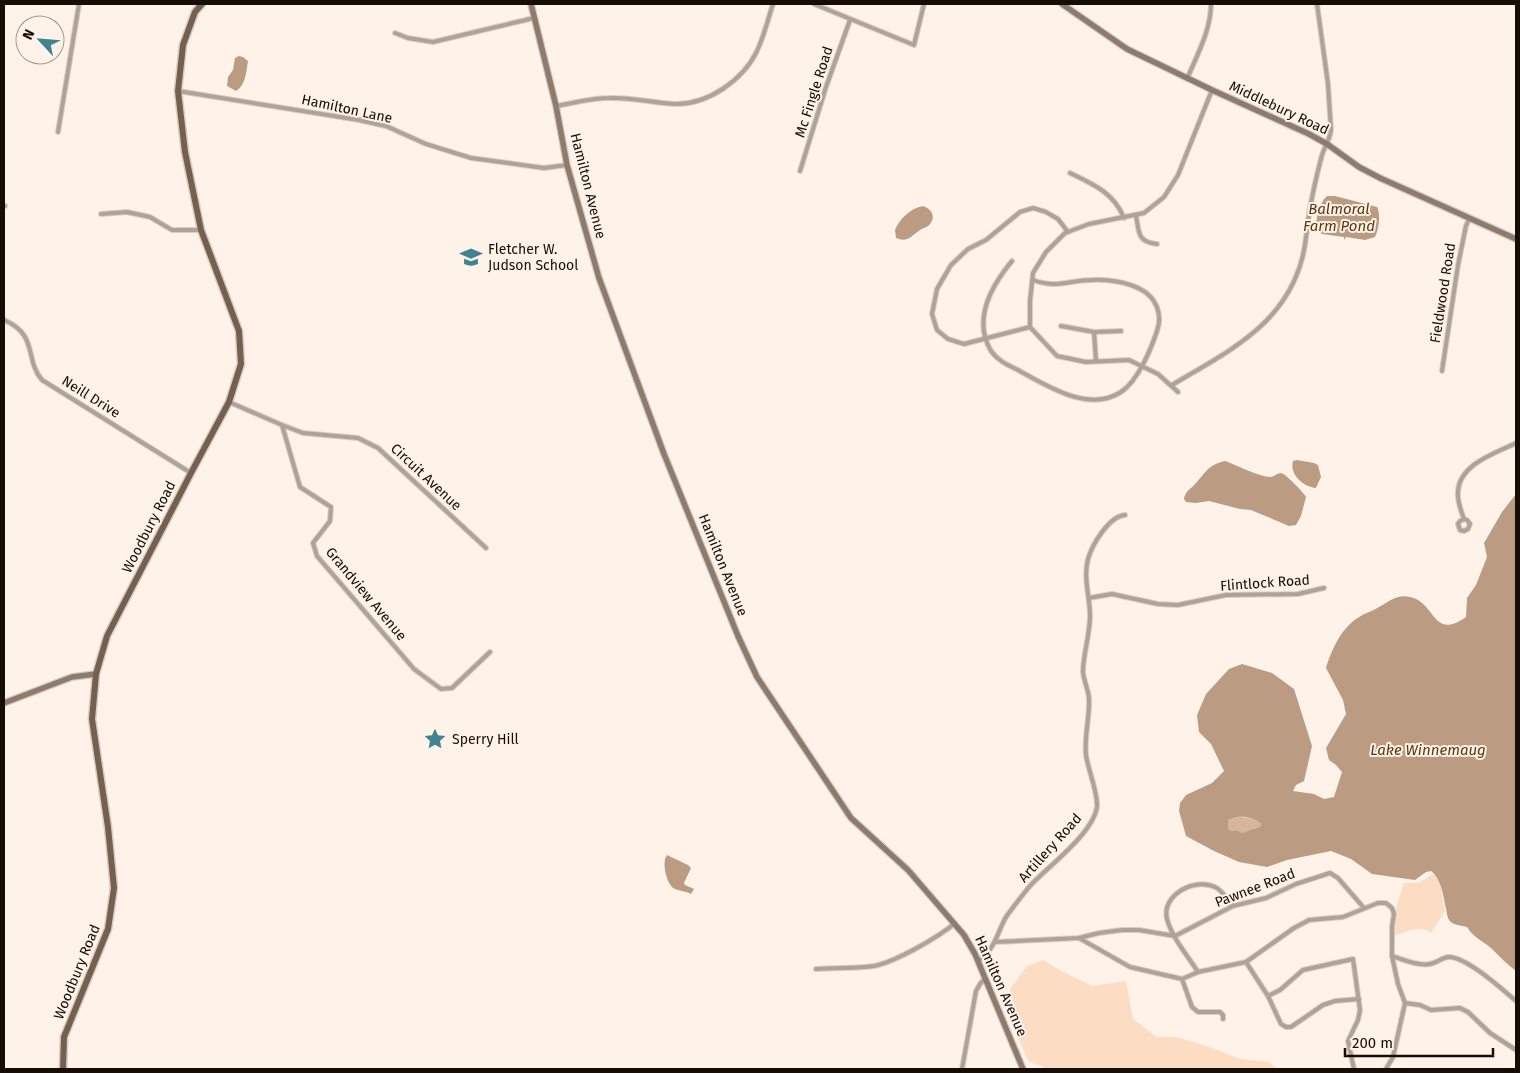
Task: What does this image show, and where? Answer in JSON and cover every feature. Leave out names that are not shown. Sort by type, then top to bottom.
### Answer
[{"type":"main road","name":"Woodbury Road","points":[[63,1069],[64,1037],[108,929],[114,888],[108,827],[92,719],[96,674],[107,636],[229,402],[241,364],[239,331],[201,230],[185,152],[178,91],[183,46],[195,12],[202,4]]},
{"type":"street","points":[[58,132],[78,4]]},
{"type":"street","name":"Hamilton Avenue","points":[[532,4],[556,106],[567,165],[599,278],[664,454],[738,636],[757,677],[851,818],[908,870],[967,939],[978,960],[1023,1069]]},
{"type":"street","points":[[556,106],[590,99],[611,98],[677,104],[704,99],[726,87],[744,72],[757,51],[773,4]]},
{"type":"street","points":[[814,4],[914,45],[924,4]]},
{"type":"street","name":"Middlebury Road","points":[[1062,4],[1127,49],[1187,79],[1296,127],[1327,144],[1351,162],[1380,178],[1469,219],[1516,238]]},
{"type":"street","points":[[1187,79],[1211,18],[1211,4]]},
{"type":"street","points":[[1172,386],[1238,345],[1268,320],[1285,299],[1298,273],[1310,207],[1331,130],[1328,84],[1317,4]]},
{"type":"street","points":[[394,33],[408,38],[433,42],[534,18]]},
{"type":"street","name":"Mc Fingle Road","points":[[800,171],[826,87],[850,20]]},
{"type":"street","points":[[1178,392],[1158,374],[1129,360],[1086,362],[1057,356],[1030,327],[1032,280],[1034,272],[1046,252],[1068,232],[1088,224],[1144,213],[1164,197],[1178,175],[1212,90]]},
{"type":"street","name":"Hamilton Lane","points":[[178,91],[386,126],[426,144],[471,158],[544,168],[567,165]]},
{"type":"street","points":[[1070,173],[1094,184],[1113,199],[1119,206],[1124,218]]},
{"type":"street","points":[[1030,327],[964,344],[948,339],[937,330],[932,314],[937,289],[951,265],[968,250],[986,240],[1020,212],[1033,208],[1046,212],[1058,219],[1068,232]]},
{"type":"street","points":[[101,214],[127,212],[150,217],[172,230],[201,230]]},
{"type":"street","points":[[1136,215],[1142,239],[1147,243],[1157,244]]},
{"type":"street","name":"Fieldwood Road","points":[[1442,371],[1458,265],[1469,219]]},
{"type":"street","points":[[1012,261],[1001,274],[986,303],[983,319],[986,338],[992,351],[1003,363],[1062,393],[1084,398],[1104,399],[1121,392],[1131,383],[1142,366],[1158,329],[1160,311],[1152,299],[1141,289],[1127,284],[1091,280],[1054,285],[1032,280]]},
{"type":"street","name":"Neill Drive","points":[[4,320],[16,327],[25,336],[31,349],[36,373],[42,380],[191,473]]},
{"type":"street","points":[[1061,326],[1094,332],[1121,331]]},
{"type":"street","points":[[1094,332],[1096,361]]},
{"type":"street","name":"Circuit Avenue","points":[[229,402],[303,433],[358,438],[378,448],[486,548]]},
{"type":"street","name":"Grandview Avenue","points":[[282,425],[300,487],[331,508],[330,521],[313,543],[317,556],[414,669],[441,690],[452,688],[490,652]]},
{"type":"street","points":[[1464,519],[1458,492],[1460,481],[1467,471],[1478,462],[1516,443]]},
{"type":"street","name":"Artillery Road","points":[[978,960],[990,951],[1008,915],[1030,886],[1079,837],[1092,818],[1097,806],[1086,755],[1085,734],[1089,698],[1083,672],[1090,615],[1086,577],[1087,560],[1094,544],[1105,528],[1113,519],[1120,515],[1125,515]]},
{"type":"street","name":"Flintlock Road","points":[[1089,598],[1112,594],[1158,604],[1178,605],[1226,595],[1298,594],[1324,588]]},
{"type":"street","points":[[4,702],[72,677],[96,674]]},
{"type":"street","name":"Pawnee Road","points":[[1175,936],[1233,906],[1266,898],[1296,884],[1330,873],[1338,878],[1364,908]]},
{"type":"street","points":[[1198,972],[1175,936],[1167,918],[1166,907],[1173,895],[1188,887],[1204,884],[1216,887],[1233,906]]},
{"type":"street","points":[[1079,938],[1130,967],[1182,979],[1198,972],[1246,962],[1294,928],[1309,920],[1343,917],[1378,903],[1386,903],[1392,908],[1394,914],[1392,956],[1398,984],[1405,1003],[1393,1057],[1386,1069]]},
{"type":"street","points":[[816,969],[873,966],[891,961],[955,923]]},
{"type":"street","points":[[995,942],[1079,938],[1122,930],[1139,930],[1175,936]]},
{"type":"street","points":[[1392,956],[1421,965],[1448,958],[1457,959],[1478,970],[1516,1001]]},
{"type":"street","points":[[1268,996],[1280,990],[1303,970],[1353,959],[1360,1010],[1358,1020],[1348,1041],[1354,1069]]},
{"type":"street","points":[[1246,962],[1268,996],[1281,1024],[1286,1027],[1291,1027],[1323,1005],[1335,1001],[1358,999]]},
{"type":"street","points":[[962,1069],[976,992],[985,978]]},
{"type":"street","points":[[1182,979],[1192,1007],[1198,1012],[1220,1012],[1223,1015],[1223,1019]]},
{"type":"street","points":[[1405,1003],[1420,1005],[1431,1010],[1460,1008],[1468,1012],[1490,1033],[1516,1050]]},
{"type":"shaded area","points":[[1237,817],[1255,820],[1261,824],[1260,828],[1242,833],[1237,830],[1232,831],[1228,829],[1228,820]]},
{"type":"shaded area","points":[[1434,874],[1439,877],[1445,911],[1431,933],[1427,930],[1418,929],[1394,936],[1391,924],[1404,883],[1418,883]]},
{"type":"shaded area","points":[[1043,960],[1093,986],[1126,981],[1133,1019],[1157,1037],[1177,1037],[1240,1059],[1269,1062],[1277,1069],[1044,1069],[1042,1066],[1030,1062],[1027,1058],[1011,1022],[1010,989],[1027,966]]},
{"type":"water","points":[[239,56],[248,61],[244,82],[236,91],[227,86],[228,77],[233,70],[235,58]]},
{"type":"water","name":"Balmoral Farm Pond","points":[[1327,196],[1335,196],[1377,207],[1379,222],[1375,237],[1365,240],[1346,237],[1344,240],[1344,237],[1322,234],[1316,231],[1318,212]]},
{"type":"water","points":[[923,206],[933,215],[930,224],[904,240],[896,238],[895,230],[902,218],[914,209]]},
{"type":"water","points":[[1297,460],[1318,465],[1321,477],[1316,488],[1306,485],[1295,475],[1292,466],[1293,461]]},
{"type":"water","points":[[1225,461],[1266,476],[1271,477],[1281,473],[1299,488],[1306,497],[1301,516],[1296,525],[1289,526],[1251,510],[1209,501],[1186,502],[1184,499],[1188,490],[1205,472]]},
{"type":"water","name":"Lake Winnemaug","points":[[1516,494],[1516,971],[1473,935],[1467,927],[1450,921],[1441,886],[1437,877],[1431,871],[1426,872],[1415,880],[1372,874],[1351,859],[1331,851],[1287,860],[1267,867],[1239,862],[1186,836],[1179,811],[1180,803],[1186,795],[1212,783],[1224,771],[1211,744],[1199,732],[1197,715],[1206,694],[1229,669],[1242,664],[1272,673],[1294,689],[1312,746],[1304,781],[1296,785],[1293,791],[1314,794],[1324,799],[1334,797],[1342,772],[1329,760],[1326,748],[1346,714],[1343,700],[1326,668],[1342,633],[1359,617],[1401,596],[1418,600],[1440,623],[1447,625],[1466,617],[1467,598],[1476,585],[1487,557],[1484,543],[1502,512]],"holes":[[[1240,817],[1255,820],[1261,824],[1260,827],[1242,833],[1237,830],[1232,831],[1228,829],[1228,820]]]},
{"type":"water","points":[[667,855],[691,868],[684,883],[694,889],[691,894],[675,889],[667,879],[665,858]]},
{"type":"place","name":"Fletcher W. Judson School","points":[[471,257]]},
{"type":"place","name":"Sperry Hill","points":[[435,739]]}]
